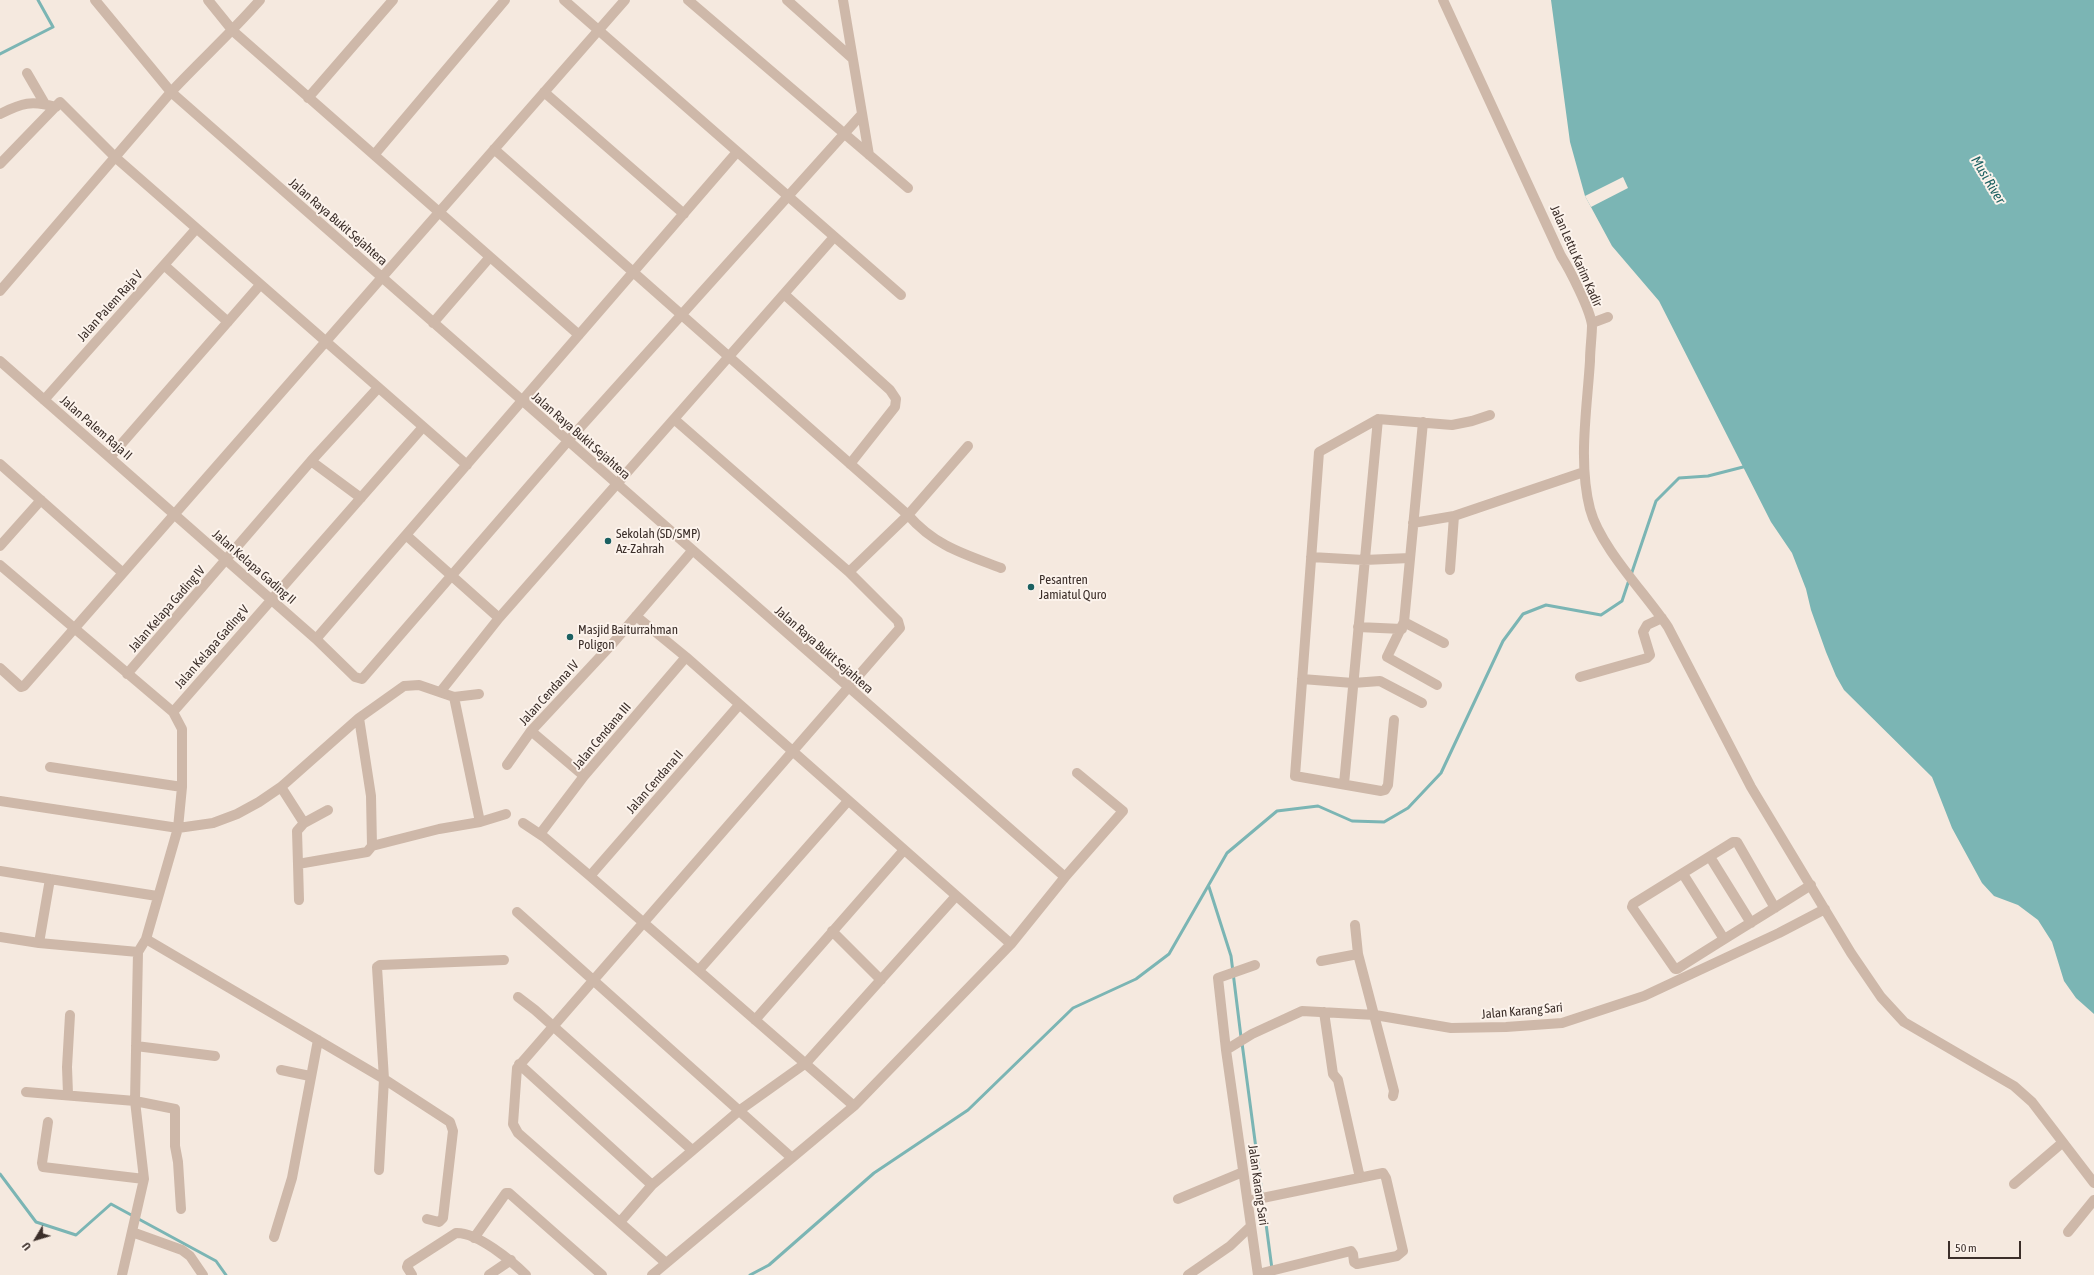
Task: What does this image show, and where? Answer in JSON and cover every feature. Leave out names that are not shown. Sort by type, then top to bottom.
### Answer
[{"type":"street","name":"Jalan Raya Bukit Sejahtera","points":[[95,0],[171,92],[1065,877]]},
{"type":"street","points":[[208,0],[233,31],[579,335]]},
{"type":"street","points":[[0,291],[171,92],[233,31],[260,0]]},
{"type":"street","points":[[308,98],[393,0]]},
{"type":"street","points":[[374,155],[503,0]]},
{"type":"street","points":[[564,0],[901,295]]},
{"type":"street","points":[[0,668],[15,683],[21,687],[24,686],[625,0]]},
{"type":"street","points":[[688,0],[908,188]]},
{"type":"street","points":[[787,0],[852,58]]},
{"type":"street","points":[[843,0],[868,155]]},
{"type":"street","name":"Jalan Lettu Karim Kadir","points":[[1443,0],[1561,256],[1573,274],[1592,323],[1584,472],[1590,510],[1598,528],[1617,559],[1662,618],[1689,666],[1751,787],[1851,953],[1891,1009],[1914,1028],[2014,1086],[2032,1102],[2062,1143],[2094,1182]]},
{"type":"street","points":[[27,72],[45,104]]},
{"type":"street","points":[[544,92],[684,214]]},
{"type":"street","points":[[0,164],[60,102],[115,158],[324,342],[467,465]]},
{"type":"street","points":[[0,114],[26,103],[45,104],[56,107]]},
{"type":"street","points":[[452,575],[568,441],[862,114]]},
{"type":"street","points":[[494,149],[908,515],[919,528],[936,541],[1001,568]]},
{"type":"street","points":[[316,639],[737,152]]},
{"type":"street","name":"Jalan Palem Raja V","points":[[44,400],[196,229]]},
{"type":"street","points":[[440,691],[499,618],[834,237]]},
{"type":"street","points":[[433,323],[490,257]]},
{"type":"street","points":[[164,265],[228,322]]},
{"type":"street","points":[[110,457],[260,285]]},
{"type":"street","points":[[784,294],[890,390],[896,398],[895,407],[850,464]]},
{"type":"street","points":[[1592,323],[1608,317]]},
{"type":"street","name":"Jalan Palem Raja II","points":[[0,361],[174,514]]},
{"type":"street","name":"Jalan Kelapa Gading IV","points":[[127,674],[311,461],[378,388]]},
{"type":"street","points":[[1394,720],[1387,788],[1381,791],[1295,776],[1320,451],[1378,419],[1460,424],[1490,415]]},
{"type":"street","points":[[666,1263],[518,1134],[513,1124],[516,1072],[519,1064],[900,628],[898,621],[849,572],[674,419]]},
{"type":"street","points":[[1344,784],[1378,419]]},
{"type":"street","points":[[1423,422],[1403,626],[1387,658],[1437,685]]},
{"type":"street","name":"Jalan Kelapa Gading V","points":[[172,712],[423,427]]},
{"type":"street","points":[[849,572],[908,515],[968,446]]},
{"type":"street","points":[[311,461],[361,498]]},
{"type":"street","points":[[0,464],[123,573]]},
{"type":"street","points":[[1413,523],[1454,516],[1584,472]]},
{"type":"street","points":[[0,546],[41,500]]},
{"type":"street","name":"Jalan Kelapa Gading II","points":[[174,514],[316,639],[355,677],[362,679],[452,575]]},
{"type":"street","points":[[1450,570],[1454,516]]},
{"type":"street","points":[[406,535],[499,618]]},
{"type":"street","name":"Jalan Cendana IV","points":[[507,765],[531,731],[636,616],[692,551]]},
{"type":"street","points":[[1311,557],[1364,560],[1410,558]]},
{"type":"street","points":[[0,565],[172,712],[182,729],[182,787],[178,828],[157,896],[146,939],[138,952],[135,1101],[144,1179],[122,1275]]},
{"type":"street","points":[[636,616],[686,657],[1011,944]]},
{"type":"street","points":[[1580,677],[1646,658],[1650,655],[1643,632],[1647,625],[1662,618]]},
{"type":"street","points":[[1358,627],[1403,626],[1444,643]]},
{"type":"street","name":"Jalan Cendana III","points":[[540,834],[584,776],[686,657]]},
{"type":"street","points":[[1302,679],[1353,683],[1382,681],[1422,703]]},
{"type":"street","points":[[0,801],[178,828],[213,823],[237,814],[259,802],[281,787],[359,718],[404,686],[419,685],[454,697],[479,694]]},
{"type":"street","points":[[454,697],[480,822]]},
{"type":"street","name":"Jalan Cendana II","points":[[590,876],[739,704]]},
{"type":"street","points":[[359,718],[371,796],[372,846]]},
{"type":"street","points":[[531,731],[584,776]]},
{"type":"street","points":[[50,767],[182,787]]},
{"type":"street","points":[[652,1275],[854,1106],[1011,944],[1065,877],[1123,811],[1077,773]]},
{"type":"street","points":[[281,787],[304,823]]},
{"type":"street","points":[[699,970],[848,800]]},
{"type":"street","points":[[299,900],[296,836],[300,826],[328,810]]},
{"type":"street","points":[[298,864],[367,852],[372,846],[439,829],[480,822],[506,814]]},
{"type":"street","points":[[523,823],[540,834],[590,876],[755,1020],[806,1062],[854,1106]]},
{"type":"street","points":[[1775,908],[1739,844],[1733,842],[1633,904],[1632,908],[1673,969],[1677,969],[1724,939],[1751,923],[1775,908],[1811,885]]},
{"type":"street","points":[[755,1020],[904,850]]},
{"type":"street","points":[[1710,857],[1751,923]]},
{"type":"street","points":[[0,871],[157,896]]},
{"type":"street","points":[[1683,874],[1724,939]]},
{"type":"street","points":[[39,943],[50,879]]},
{"type":"street","points":[[620,1222],[652,1185],[692,1150],[740,1110],[806,1062],[956,896]]},
{"type":"street","name":"Jalan Karang Sari","points":[[1230,1048],[1252,1034],[1298,1011],[1375,1015],[1451,1028],[1506,1027],[1562,1023],[1644,996],[1779,933],[1825,909]]},
{"type":"street","points":[[517,912],[594,979],[792,1158]]},
{"type":"street","points":[[1355,925],[1358,954],[1394,1091],[1393,1096]]},
{"type":"street","points":[[832,931],[881,980]]},
{"type":"street","points":[[0,937],[39,943],[138,952]]},
{"type":"street","points":[[146,939],[384,1079],[453,1126],[443,1218],[439,1222],[427,1219]]},
{"type":"street","points":[[1321,961],[1358,954]]},
{"type":"street","points":[[379,1170],[384,1079],[377,967],[380,965],[504,960]]},
{"type":"street","name":"Jalan Karang Sari","points":[[1255,965],[1218,978],[1230,1048],[1243,1172],[1251,1201],[1251,1226],[1260,1274]]},
{"type":"street","points":[[518,997],[692,1150]]},
{"type":"street","points":[[1324,1012],[1333,1074],[1338,1080],[1360,1178]]},
{"type":"street","points":[[68,1094],[67,1067],[70,1015]]},
{"type":"street","points":[[274,1237],[292,1178],[318,1040]]},
{"type":"street","points":[[136,1046],[215,1056]]},
{"type":"street","points":[[519,1064],[652,1185]]},
{"type":"street","points":[[281,1070],[310,1076]]},
{"type":"street","points":[[26,1092],[68,1094],[135,1101],[175,1109],[175,1146],[178,1162],[181,1209]]},
{"type":"street","points":[[48,1122],[42,1163],[43,1167],[144,1179]]},
{"type":"street","points":[[2014,1184],[2062,1143]]},
{"type":"street","points":[[1178,1199],[1243,1172]]},
{"type":"street","points":[[1251,1201],[1383,1173],[1385,1174],[1403,1252],[1398,1256],[1357,1264],[1354,1262],[1351,1251],[1260,1274]]},
{"type":"street","points":[[474,1238],[506,1193],[509,1193],[602,1275]]},
{"type":"street","points":[[2068,1232],[2094,1200]]},
{"type":"street","points":[[1188,1275],[1230,1246],[1251,1226]]},
{"type":"street","points":[[133,1229],[182,1250],[190,1256],[202,1275]]},
{"type":"street","points":[[412,1275],[407,1267],[408,1264],[456,1233],[474,1238],[511,1260],[526,1275]]},
{"type":"street","points":[[489,1275],[511,1260]]},
{"type":"water","name":"Musi River","points":[[1551,0],[2094,0],[2094,1014],[2076,998],[2064,981],[2052,942],[2038,920],[2018,905],[1994,896],[1982,883],[1952,828],[1932,777],[1844,690],[1836,676],[1826,652],[1811,610],[1806,589],[1792,553],[1771,522],[1659,301],[1612,246],[1585,196],[1570,142]]},
{"type":"pier","points":[[1623,177],[1628,188],[1591,207],[1585,196]]},
{"type":"waterway","points":[[0,54],[53,27],[38,0]]},
{"type":"waterway","points":[[1631,575],[1656,501],[1679,478],[1708,476],[1747,466]]},
{"type":"waterway","points":[[750,1275],[769,1265],[874,1173],[968,1110],[1073,1008],[1136,979],[1169,954],[1227,853],[1277,811],[1318,806],[1352,821],[1384,822],[1408,808],[1441,773],[1503,641],[1523,614],[1546,605],[1601,615],[1622,601],[1629,580]]},
{"type":"waterway","points":[[1209,887],[1231,956],[1241,1037]]},
{"type":"waterway","points":[[1242,1043],[1272,1269]]},
{"type":"waterway","points":[[0,1174],[36,1222],[76,1235],[111,1204],[216,1261],[226,1275]]},
{"type":"place","name":"Sekolah (SD/SMP) Az-Zahrah","points":[[608,541]]},
{"type":"place","name":"Pesantren Jamiatul Quro","points":[[1031,587]]},
{"type":"place","name":"Masjid Baiturrahman Poligon","points":[[570,637]]}]
